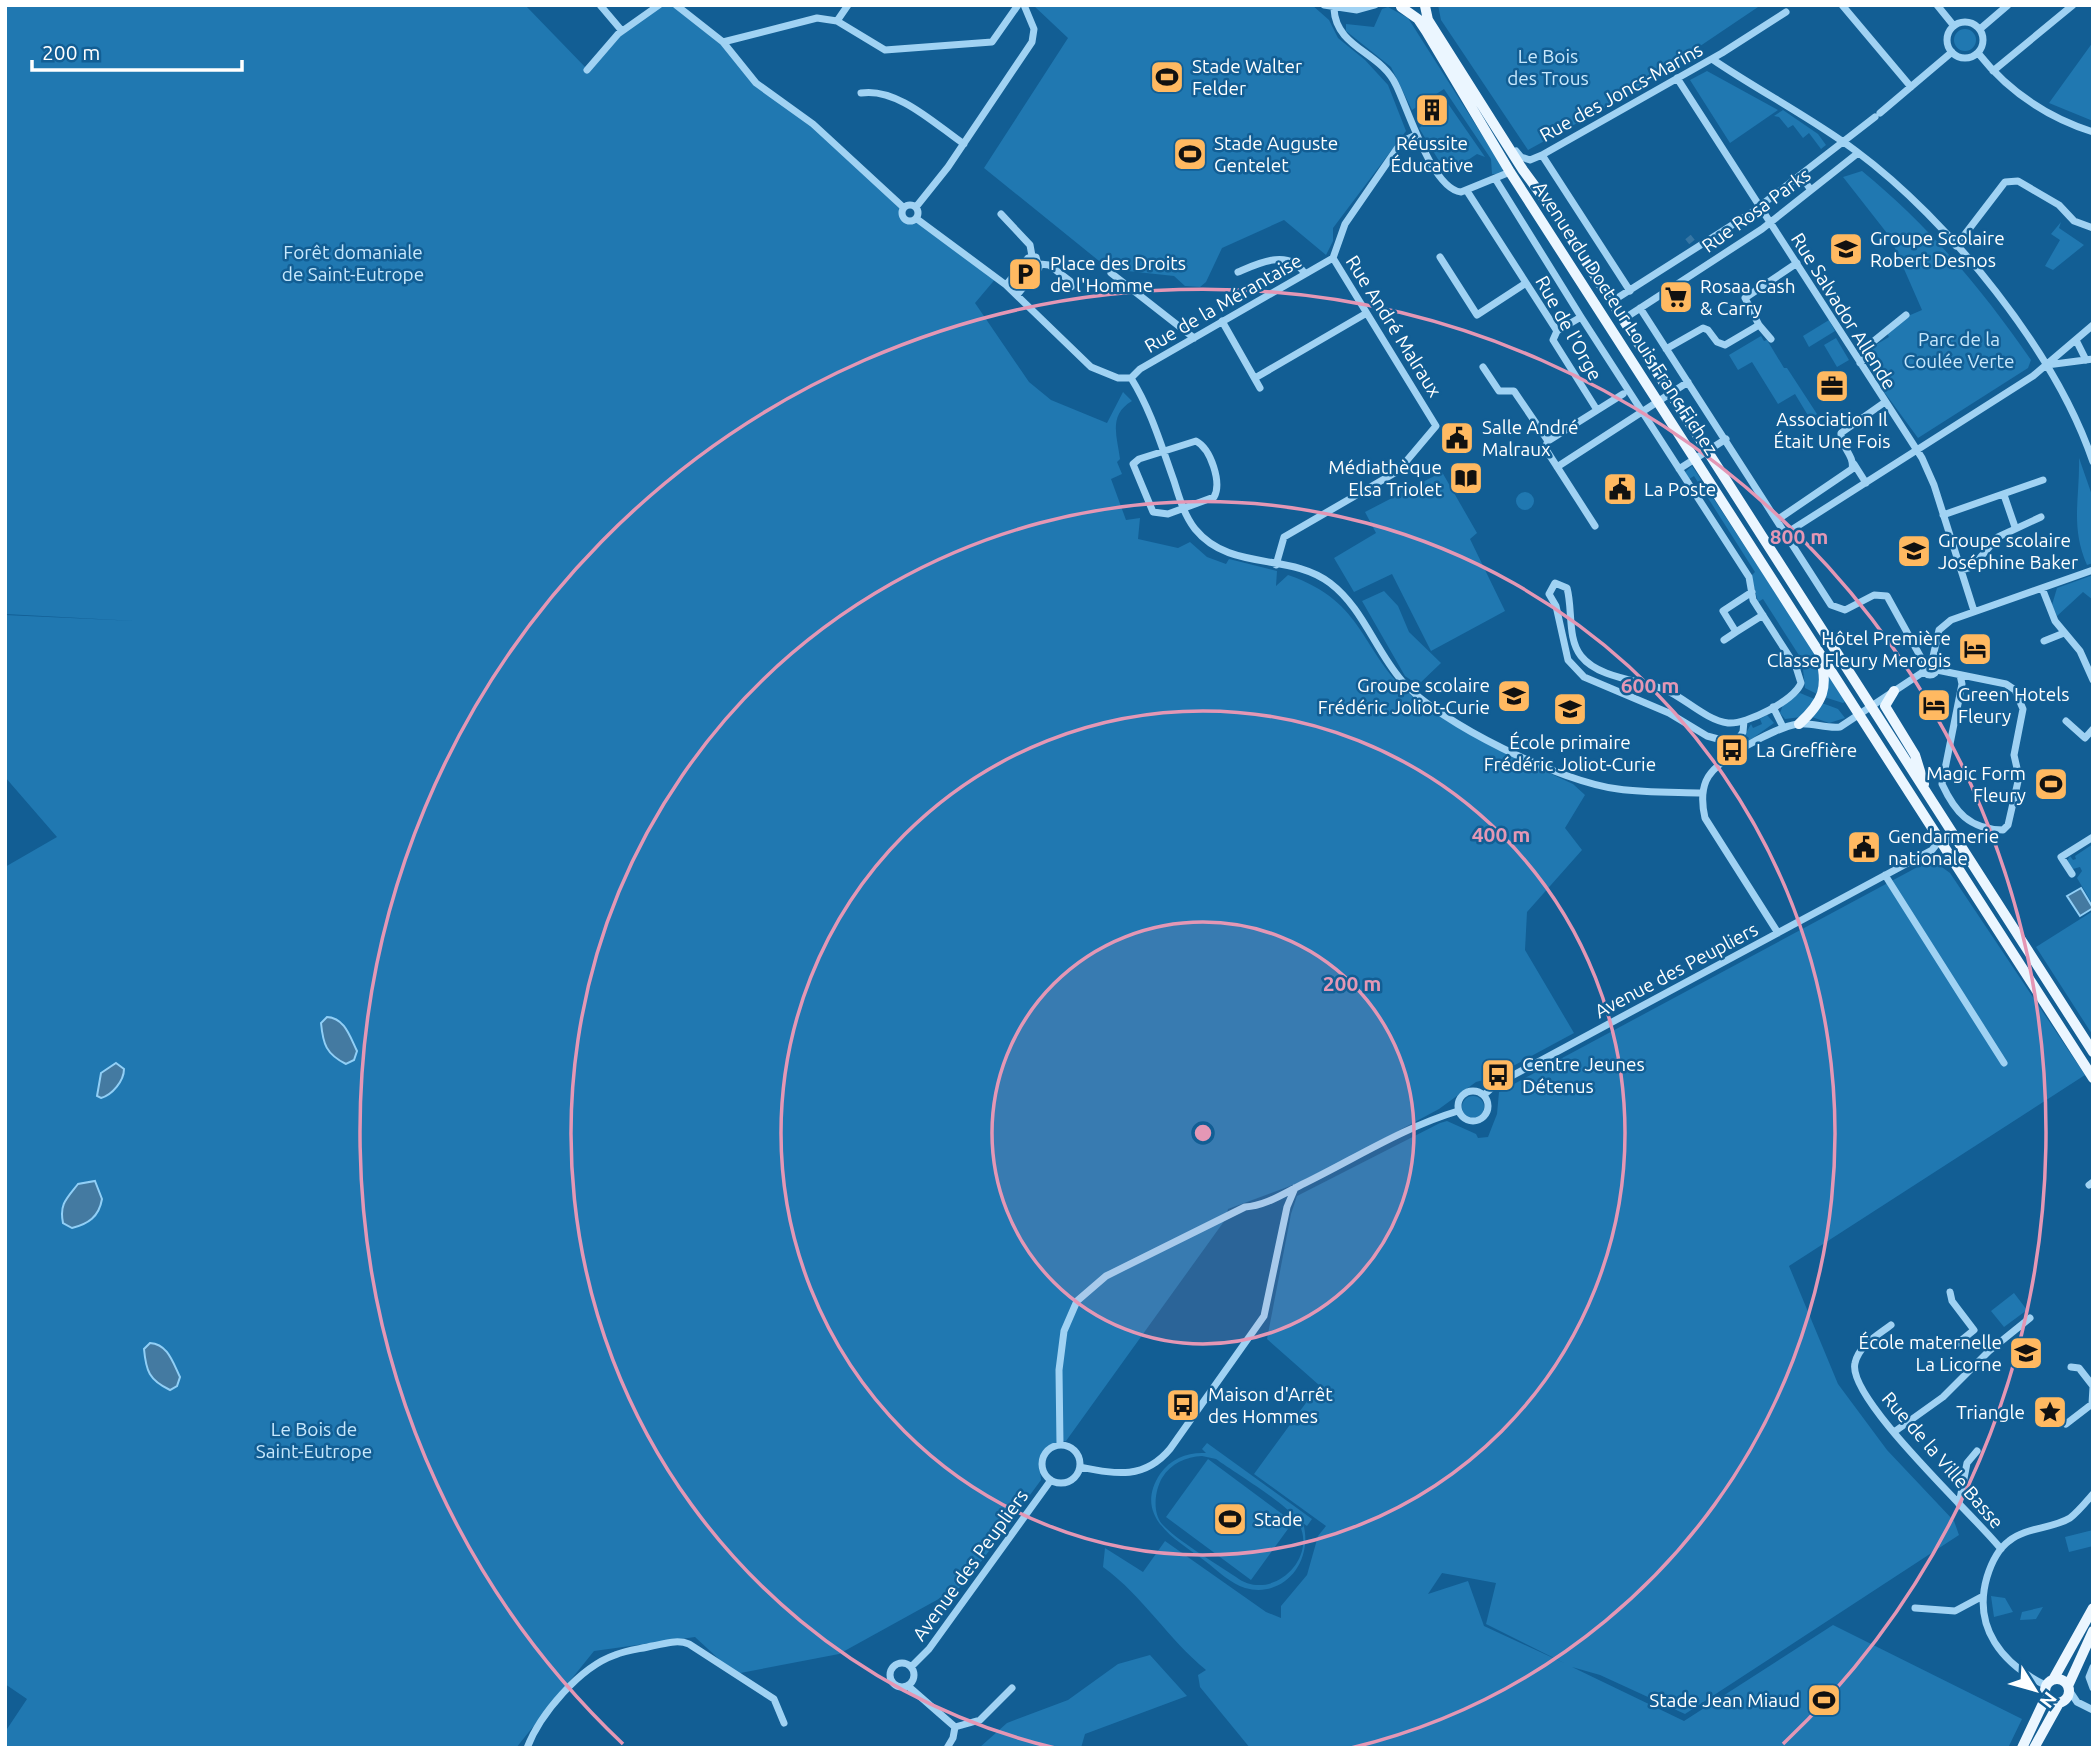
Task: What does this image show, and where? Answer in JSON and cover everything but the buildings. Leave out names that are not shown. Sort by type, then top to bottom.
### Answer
[{"type":"main road","points":[[1400,6],[1418,9],[1426,6]]},
{"type":"main road","name":"Avenue du Docteur Louis Franc Fichez","points":[[1400,6],[1418,19],[1426,31],[1555,242],[1670,393],[2093,1052]]},
{"type":"main road","name":"Avenue du Docteur Louis Franc Fichez","points":[[1426,6],[1428,19],[1613,316],[1658,400],[1861,715],[1937,845],[1951,858],[2092,1077]]},
{"type":"main road","points":[[1555,242],[1577,265],[1613,316]]},
{"type":"main road","points":[[1817,646],[1863,708],[1871,708]]},
{"type":"main road","points":[[1799,724],[1814,711],[1821,697],[1824,676],[1817,646]]},
{"type":"main road","points":[[1894,691],[1885,706],[1915,755],[1926,793]]},
{"type":"main road","points":[[1861,715],[1871,718],[1926,793]]},
{"type":"main road","points":[[2022,1748],[2046,1697],[2050,1682],[2093,1608]]},
{"type":"main road","points":[[2034,1748],[2069,1688],[2093,1631]]},
{"type":"main road","points":[[2050,1682],[2063,1680],[2069,1688]]},
{"type":"main road","points":[[2046,1697],[2061,1702]]},
{"type":"street","points":[[600,5],[621,31]]},
{"type":"street","points":[[587,70],[621,31],[659,5]]},
{"type":"street","points":[[676,5],[723,42],[756,83],[813,124],[904,207],[904,219],[917,219],[1006,285],[1091,368],[1118,378],[1131,378],[1148,407],[1183,508],[1196,530],[1217,549],[1276,565],[1299,568],[1330,583],[1353,606],[1405,684],[1445,715],[1497,743],[1573,779],[1617,789],[1703,793]]},
{"type":"street","points":[[837,21],[848,5]]},
{"type":"street","points":[[723,42],[804,19],[837,21],[879,49],[886,50],[988,43],[996,39],[1018,5]]},
{"type":"street","points":[[917,219],[916,207],[964,144],[1034,38],[1034,29],[1024,5]]},
{"type":"street","points":[[1324,5],[1336,9],[1357,10],[1375,5]]},
{"type":"street","points":[[1336,9],[1352,5]]},
{"type":"street","points":[[1842,5],[1910,87]]},
{"type":"street","points":[[1937,5],[1954,26]]},
{"type":"street","points":[[1980,29],[2008,5]]},
{"type":"street","points":[[1993,71],[2073,5]]},
{"type":"street","points":[[1336,9],[1337,27],[1342,35],[1370,55],[1395,81],[1416,135],[1441,178],[1454,191],[1467,191],[1490,178],[1496,180],[1749,577],[1752,592],[1763,615],[1801,678],[1796,692],[1773,707],[1744,721],[1724,723],[1676,695],[1588,663],[1574,643],[1569,593],[1565,585],[1558,583],[1552,585],[1549,594],[1556,606],[1568,660],[1577,671],[1592,680],[1669,713],[1692,729],[1714,739],[1733,742],[1741,736],[1744,721]]},
{"type":"street","name":"Rue des Joncs-Marins","points":[[1485,108],[1521,158],[1530,160],[1712,59],[1786,12]]},
{"type":"street","points":[[1970,22],[1980,29],[1983,39],[1978,53],[1962,58],[1952,52],[1948,36],[1954,26],[1970,22]]},
{"type":"street","name":"Rue Rosa Parks","points":[[1613,316],[1630,291],[1760,207],[1845,143],[1952,52]]},
{"type":"street","points":[[1978,53],[1993,71],[2024,99],[2060,120],[2093,132]]},
{"type":"street","points":[[1712,59],[1845,143],[1903,192],[1956,246],[2047,365],[2069,404],[2093,463]]},
{"type":"street","name":"Rue Salvador Allende","points":[[1676,78],[1885,402],[1841,433],[1841,441],[1854,464]]},
{"type":"street","points":[[861,93],[870,91],[897,100],[964,144]]},
{"type":"street","name":"Rue André Malraux","points":[[1276,565],[1281,542],[1288,533],[1398,471],[1434,431],[1435,422],[1365,314],[1333,258],[1345,224],[1403,141],[1416,135]]},
{"type":"street","name":"Rue Rosa Parks","points":[[1613,316],[1640,308],[1771,223],[1858,153]]},
{"type":"street","points":[[1542,155],[1630,291]]},
{"type":"street","points":[[1496,180],[1510,172]]},
{"type":"street","points":[[1800,176],[1811,191]]},
{"type":"street","points":[[1956,246],[2005,182],[2018,181],[2059,205],[2074,221],[2093,228]]},
{"type":"street","name":"Rue de l'Orge","points":[[1467,191],[1557,331],[1553,340],[1597,410]]},
{"type":"street","points":[[904,207],[908,204],[916,207]]},
{"type":"street","points":[[1001,214],[1030,244],[1032,256],[1040,264],[1049,265],[1070,281],[1071,287]]},
{"type":"street","points":[[1006,285],[1032,256]]},
{"type":"street","points":[[1440,257],[1477,315],[1527,283]]},
{"type":"street","points":[[1238,272],[1273,258],[1285,259],[1305,274]]},
{"type":"street","name":"Rue de la Mérantaise","points":[[1131,378],[1140,369],[1333,258]]},
{"type":"street","points":[[1770,339],[1744,302],[1746,296],[1797,263]]},
{"type":"street","points":[[1017,295],[1040,264]]},
{"type":"street","points":[[1660,272],[1669,277],[1669,289]]},
{"type":"street","points":[[1111,273],[1194,338]]},
{"type":"street","points":[[1640,308],[1836,609],[1850,609],[1878,593],[1886,596],[1932,675],[1937,670]]},
{"type":"street","points":[[1255,378],[1365,314]]},
{"type":"street","points":[[1864,349],[1906,314]]},
{"type":"street","points":[[1557,331],[1581,317]]},
{"type":"street","points":[[1222,321],[1260,388]]},
{"type":"street","points":[[1666,349],[1703,328],[1708,330],[1717,342],[1725,345],[1759,325]]},
{"type":"street","points":[[1785,534],[2047,365],[2093,325]]},
{"type":"street","points":[[2047,365],[2089,360],[2076,340]]},
{"type":"street","points":[[1852,348],[1856,346],[1864,349]]},
{"type":"street","points":[[1860,363],[1866,357],[1864,349]]},
{"type":"street","points":[[1483,367],[1499,391],[1514,391],[1548,441]]},
{"type":"street","points":[[1557,467],[1688,382]]},
{"type":"street","points":[[1595,526],[1545,448],[1548,441],[1623,394]]},
{"type":"street","points":[[1885,402],[1927,468],[1975,611]]},
{"type":"street","points":[[2083,437],[2093,434]]},
{"type":"street","points":[[1679,470],[1726,439]]},
{"type":"street","points":[[1196,441],[1201,443],[1218,483],[1214,497],[1183,508],[1162,515],[1153,512],[1133,468],[1136,461],[1196,441]]},
{"type":"street","points":[[1777,520],[1849,473],[1854,464],[1866,483]]},
{"type":"street","points":[[1944,515],[2004,495],[2011,489],[2043,480]]},
{"type":"street","points":[[2004,495],[2015,527]]},
{"type":"street","points":[[1962,570],[1972,568],[1998,537],[2041,517]]},
{"type":"street","points":[[1777,933],[1705,818],[1703,793],[1710,775],[1723,762],[1783,727],[1799,724],[1840,727],[1861,715],[1926,665],[1941,626],[1975,611],[2093,569]]},
{"type":"street","points":[[2042,587],[2055,621],[2080,651],[2093,680]]},
{"type":"street","points":[[1569,593],[1579,592]]},
{"type":"street","points":[[1736,632],[1723,611],[1752,592]]},
{"type":"street","points":[[1724,640],[1763,615]]},
{"type":"street","points":[[2044,641],[2064,633]]},
{"type":"street","points":[[1926,665],[1937,670],[2006,684],[2015,690],[2022,702],[2014,755],[2019,777],[2008,825],[2003,830],[1975,825],[1964,820],[1942,784],[1962,684],[1960,675]]},
{"type":"street","points":[[1773,707],[1783,727]]},
{"type":"street","points":[[2066,721],[2085,738],[2093,729]]},
{"type":"street","points":[[2072,874],[2061,857],[2093,837]]},
{"type":"street","points":[[1937,845],[1956,841]]},
{"type":"street","name":"Avenue des Peupliers","points":[[1484,1095],[1495,1086],[1885,876],[1937,845]]},
{"type":"street","points":[[1885,876],[2004,1063]]},
{"type":"street","name":"Avenue des Peupliers","points":[[1475,1091],[1484,1095],[1488,1108],[1480,1120],[1470,1121],[1458,1111],[1459,1100],[1466,1093],[1475,1091]]},
{"type":"street","name":"Avenue des Peupliers","points":[[1060,1445],[1059,1370],[1064,1331],[1077,1301],[1115,1271],[1245,1208],[1257,1207],[1407,1130],[1458,1111]]},
{"type":"street","points":[[1080,1468],[1114,1474],[1136,1473],[1156,1464],[1170,1449],[1264,1316],[1287,1207],[1296,1188]]},
{"type":"street","points":[[1950,1292],[1952,1301],[1974,1330],[1958,1343]]},
{"type":"street","points":[[1894,1432],[1943,1397],[1989,1351],[2030,1318]]},
{"type":"street","name":"Rue de la Ville Basse","points":[[1891,1325],[1862,1348],[1854,1369],[1859,1386],[1894,1432],[2001,1549]]},
{"type":"street","points":[[2066,1424],[2092,1405],[2093,1386],[2080,1368],[2071,1367]]},
{"type":"street","points":[[1060,1445],[1077,1453],[1080,1468],[1068,1482],[1051,1480],[1043,1469],[1044,1456],[1060,1445]]},
{"type":"street","points":[[1959,1504],[1966,1468],[1977,1451]]},
{"type":"street","name":"Avenue des Peupliers","points":[[911,1667],[929,1649],[1051,1480]]},
{"type":"street","points":[[2050,1682],[2017,1669],[2000,1653],[1990,1639],[1983,1596],[1989,1571],[2001,1549],[2018,1535],[2068,1519],[2093,1494]]},
{"type":"street","points":[[1915,1608],[1955,1611],[1983,1596]]},
{"type":"street","points":[[527,1748],[540,1720],[551,1706],[603,1661],[624,1652],[678,1642],[689,1644],[774,1699],[785,1723]]},
{"type":"street","points":[[900,1662],[911,1667],[913,1679],[908,1685],[894,1684],[890,1671],[900,1662]]},
{"type":"street","points":[[2093,1667],[2089,1677],[2093,1688]]},
{"type":"street","points":[[908,1685],[915,1695],[955,1727]]},
{"type":"street","points":[[955,1727],[980,1720],[1012,1688]]},
{"type":"street","points":[[2069,1688],[2077,1702]]},
{"type":"street","points":[[2061,1702],[2077,1702],[2093,1710]]},
{"type":"street","points":[[947,1748],[955,1727]]},
{"type":"green space","points":[[5,5],[525,5],[587,69],[618,34],[659,5],[676,5],[716,39],[751,76],[800,114],[903,207],[904,219],[917,219],[997,277],[975,303],[1029,382],[1051,400],[1107,423],[1123,392],[1132,401],[1124,407],[1117,419],[1116,434],[1120,459],[1117,462],[1122,474],[1111,479],[1126,520],[1140,518],[1138,539],[1178,548],[1190,542],[1207,557],[1226,564],[1229,559],[1277,571],[1276,586],[1288,575],[1314,586],[1348,614],[1395,680],[1430,710],[1469,734],[1573,784],[1585,795],[1565,828],[1582,850],[1527,912],[1525,950],[1574,1033],[1491,1078],[1476,1082],[1439,1109],[1342,1161],[1298,1183],[1228,1209],[1225,1220],[1066,1441],[1049,1445],[1039,1459],[1041,1480],[964,1585],[839,1654],[735,1674],[695,1637],[594,1651],[516,1748],[5,1748],[5,1732],[27,1699],[5,1684],[5,867],[57,837],[5,777],[5,615],[136,621],[5,614]]},
{"type":"green space","name":"Stade Auguste Gentelet","points":[[1033,5],[1312,5],[1329,20],[1338,38],[1365,60],[1388,85],[1406,131],[1333,228],[1333,241],[1326,255],[1284,220],[1222,248],[1206,282],[1200,287],[1185,286],[1174,276],[1109,269],[984,168],[1068,38]]},
{"type":"green space","name":"Le Bois des Trous","points":[[1438,5],[1761,5],[1623,98],[1528,150],[1441,20]]},
{"type":"green space","points":[[1388,7],[1408,18],[1503,168],[1502,174],[1492,174],[1491,159],[1444,89],[1412,110],[1391,67],[1346,31],[1346,24],[1374,27],[1382,9]]},
{"type":"green space","points":[[1965,29],[1973,32],[1976,40],[1973,48],[1965,51],[1957,48],[1954,40],[1957,32]]},
{"type":"green space","points":[[2093,42],[2093,121],[2049,103]]},
{"type":"green space","points":[[1707,71],[1778,110],[1730,143],[1690,80]]},
{"type":"green space","points":[[1442,95],[1485,157],[1477,154],[1447,174],[1419,128],[1441,111],[1436,104]]},
{"type":"green space","points":[[1783,110],[1818,134],[1826,145],[1821,149],[1809,133],[1803,138],[1793,125],[1788,128],[1779,117],[1774,116]]},
{"type":"green space","name":"Parc de la Coulée Verte","points":[[1862,171],[1932,236],[1993,308],[2031,360],[2028,368],[1918,438],[1882,389],[1887,385],[1874,362],[1872,347],[1889,337],[1887,333],[1908,316],[1922,310],[1890,237],[1843,177]]},
{"type":"green space","points":[[2061,222],[2059,228],[2084,245],[2053,270],[2045,266],[2060,240],[2051,234]]},
{"type":"green space","points":[[1829,320],[1835,331],[1809,347],[1803,336]]},
{"type":"green space","points":[[1761,336],[1764,341],[1767,340],[1817,414],[1813,417],[1818,426],[1815,427],[1795,394],[1778,404],[1752,362],[1738,370],[1729,355]]},
{"type":"green space","points":[[1836,338],[1849,360],[1837,367],[1824,345]]},
{"type":"green space","points":[[2079,458],[2093,498],[2093,563],[2087,565],[2077,525]]},
{"type":"green space","points":[[1692,466],[1817,656],[1821,677],[1817,694],[1805,688],[1802,660],[1763,599],[1758,602],[1751,576],[1755,572],[1694,476],[1689,479],[1685,472]]},
{"type":"green space","points":[[1442,472],[1477,533],[1470,539],[1505,611],[1431,651],[1392,574],[1354,592],[1334,558],[1376,533],[1365,512]]},
{"type":"green space","points":[[1525,492],[1531,495],[1534,501],[1531,507],[1525,510],[1519,507],[1516,501],[1519,495]]},
{"type":"green space","points":[[2093,575],[2093,600],[2083,592],[2057,616],[2052,605],[2057,588]]},
{"type":"green space","points":[[1384,591],[1398,606],[1409,632],[1441,663],[1418,685],[1405,676],[1362,601]]},
{"type":"green space","points":[[1828,674],[1846,701],[1843,703],[1824,697]]},
{"type":"green space","points":[[1800,693],[1817,700],[1801,717],[1785,719],[1780,713],[1783,705]]},
{"type":"green space","points":[[1822,703],[1838,709],[1845,718],[1829,723],[1812,717]]},
{"type":"green space","points":[[1767,715],[1774,723],[1746,743],[1749,738],[1745,735],[1751,724],[1753,728],[1762,724],[1760,719]]},
{"type":"green space","points":[[2093,844],[2093,905],[2077,878],[2082,871],[2080,867],[2073,869],[2067,861],[2070,856],[2073,860],[2076,859],[2075,856]]},
{"type":"green space","points":[[1925,863],[1939,865],[1950,873],[2085,1075],[1789,1266],[1838,1384],[1887,1450],[1954,1521],[1959,1535],[1685,1714],[1600,1675],[1572,1667],[1684,1721],[1833,1625],[2022,1719],[2008,1748],[1250,1748],[1200,1687],[1198,1675],[1206,1670],[1179,1645],[1131,1591],[1103,1567],[1105,1548],[1143,1572],[1165,1541],[1266,1612],[1281,1618],[1281,1606],[1307,1575],[1318,1536],[1326,1526],[1254,1474],[1319,1385],[1267,1339],[1291,1214],[1297,1196],[1440,1123],[1447,1121],[1476,1134],[1478,1138],[1488,1137],[1497,1114],[1499,1092]],"holes":[[[1442,1573],[1496,1583],[1486,1624],[1564,1663],[1484,1626],[1468,1581],[1428,1594]]]},
{"type":"green space","points":[[2093,911],[2093,1033],[2092,1034],[2036,947]]},
{"type":"green space","points":[[1473,1096],[1481,1099],[1484,1107],[1481,1115],[1473,1118],[1465,1115],[1462,1107],[1465,1099]]},
{"type":"green space","points":[[2014,1293],[2027,1310],[2004,1327],[1991,1311]]},
{"type":"green space","points":[[1207,1443],[1312,1519],[1307,1526],[1303,1523],[1305,1537],[1304,1550],[1300,1563],[1284,1582],[1259,1590],[1235,1583],[1171,1536],[1155,1515],[1151,1503],[1153,1489],[1160,1474],[1180,1457],[1206,1453],[1202,1449]],"holes":[[[1202,1456],[1216,1459],[1272,1497],[1297,1520],[1303,1534],[1303,1549],[1289,1573],[1277,1581],[1264,1585],[1250,1584],[1236,1577],[1177,1537],[1159,1519],[1156,1495],[1162,1478],[1170,1468],[1190,1458]]]},
{"type":"green space","name":"Stade","points":[[1208,1459],[1293,1522],[1251,1580],[1166,1517]]},
{"type":"green space","points":[[2093,1530],[2093,1546],[2069,1552],[2065,1537]]},
{"type":"green space","points":[[1991,1596],[2005,1598],[2013,1612],[1994,1617]]},
{"type":"green space","points":[[2043,1607],[2036,1619],[2020,1620],[2022,1612]]},
{"type":"green space","points":[[1150,1655],[1187,1696],[1085,1734],[1081,1748],[979,1748],[1007,1723],[1068,1700],[1118,1664]]},
{"type":"shaded area","points":[[2081,888],[2093,908],[2080,916],[2067,896]]},
{"type":"shaded area","points":[[327,1017],[338,1021],[346,1029],[357,1051],[354,1060],[346,1064],[327,1048],[321,1023]]},
{"type":"shaded area","points":[[116,1063],[124,1069],[120,1083],[105,1096],[97,1096],[101,1073]]},
{"type":"shaded area","points":[[95,1181],[102,1199],[95,1215],[88,1222],[72,1228],[63,1223],[63,1206],[70,1193],[78,1184]]},
{"type":"shaded area","points":[[150,1343],[166,1351],[180,1377],[177,1386],[170,1390],[150,1374],[144,1349]]},
{"type":"tunnel","points":[[1688,237],[1692,242]]},
{"type":"place","name":"Stade Walter Felder","points":[[1167,77]]},
{"type":"place","name":"Réussite Éducative","points":[[1432,110]]},
{"type":"place","name":"Stade Auguste Gentelet","points":[[1190,154]]},
{"type":"place","name":"Groupe Scolaire Robert Desnos","points":[[1846,249]]},
{"type":"place","name":"Place des Droits de l'Homme","points":[[1025,274]]},
{"type":"place","name":"Rosaa Cash & Carry","points":[[1676,297]]},
{"type":"place","name":"Association Il Était Une Fois","points":[[1832,386]]},
{"type":"place","name":"Salle André Malraux","points":[[1457,438]]},
{"type":"place","name":"Médiathèque Elsa Triolet","points":[[1466,478]]},
{"type":"place","name":"La Poste","points":[[1620,489]]},
{"type":"place","name":"Groupe scolaire Joséphine Baker","points":[[1914,551]]},
{"type":"place","name":"Hôtel Première Classe Fleury Merogis","points":[[1975,649]]},
{"type":"place","name":"Groupe scolaire Frédéric Joliot-Curie","points":[[1514,696]]},
{"type":"place","name":"Green Hotels Fleury","points":[[1934,705]]},
{"type":"place","name":"École primaire Frédéric Joliot-Curie","points":[[1570,709]]},
{"type":"place","name":"La Greffière","points":[[1732,750]]},
{"type":"place","name":"Magic Form Fleury","points":[[2051,784]]},
{"type":"place","name":"Gendarmerie nationale","points":[[1864,847]]},
{"type":"place","name":"Centre Jeunes Détenus","points":[[1498,1075]]},
{"type":"place","name":"École maternelle La Licorne","points":[[2026,1353]]},
{"type":"place","name":"Maison d'Arrêt des Hommes","points":[[1183,1405]]},
{"type":"place","name":"Triangle","points":[[2050,1412]]},
{"type":"place","name":"Stade","points":[[1230,1519]]},
{"type":"place","name":"Stade Jean Miaud","points":[[1824,1700]]},
{"type":"park label","name":"Forêt domaniale de Saint-Eutrope","points":[[353,263]]},
{"type":"park label","name":"Le Bois de Saint-Eutrope","points":[[314,1440]]}]
